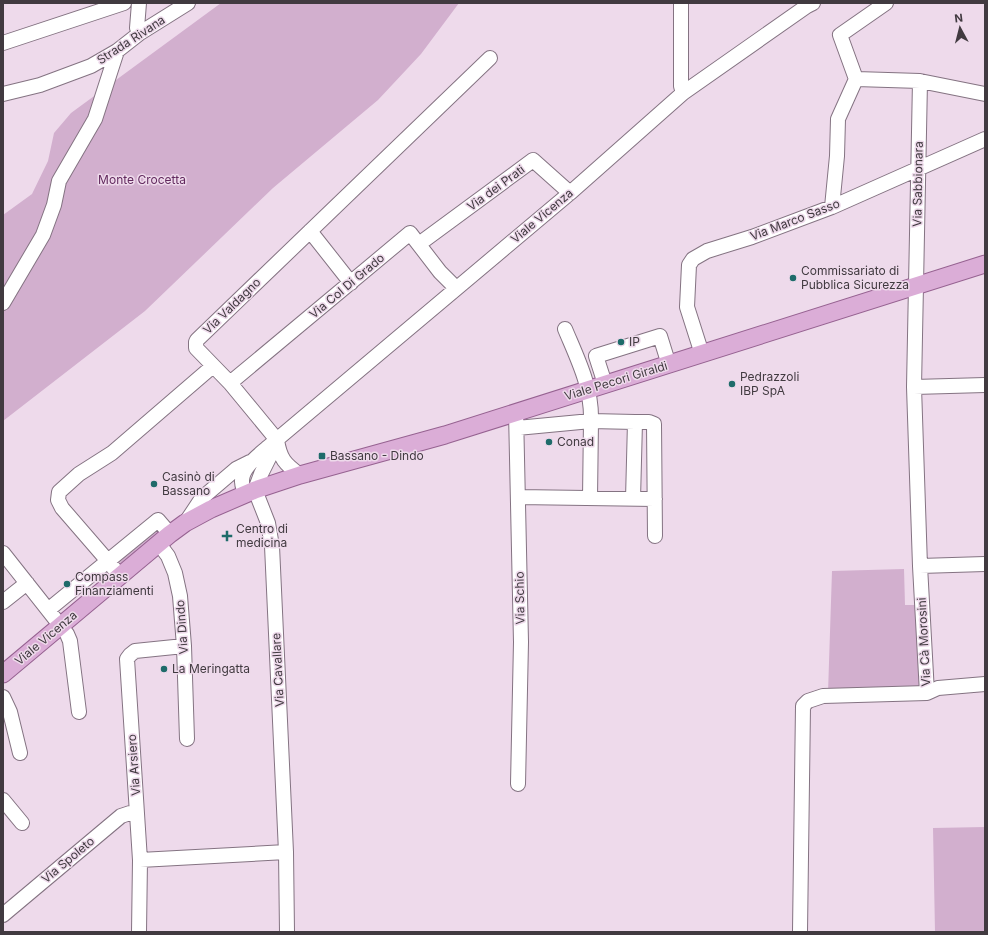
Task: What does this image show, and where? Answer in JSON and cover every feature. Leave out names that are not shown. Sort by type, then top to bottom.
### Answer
[{"type":"main road","name":"Viale Pecori Giraldi","points":[[250,492],[300,475],[445,435],[516,420],[605,384],[985,264]]},
{"type":"main road","name":"Viale Vicenza","points":[[3,674],[185,523],[211,509],[250,492]]},
{"type":"street","points":[[3,43],[124,3]]},
{"type":"street","points":[[139,3],[137,28],[140,34]]},
{"type":"street","name":"Strada Rivana","points":[[3,94],[40,86],[91,66],[117,51],[140,34],[188,3]]},
{"type":"street","points":[[681,3],[680,86],[683,94]]},
{"type":"street","name":"Viale Vicenza","points":[[255,459],[570,193],[683,94],[813,3]]},
{"type":"street","points":[[832,207],[837,156],[838,118],[856,79],[840,35],[886,3]]},
{"type":"street","points":[[3,303],[43,234],[54,205],[59,181],[72,156],[95,119],[117,51]]},
{"type":"street","name":"Via Valdagno","points":[[277,440],[230,383],[196,348],[197,340],[490,58]]},
{"type":"street","points":[[856,79],[920,81],[985,94]]},
{"type":"street","name":"Via Sabbionara","points":[[916,286],[920,81]]},
{"type":"street","name":"Via Marco Sasso","points":[[702,354],[687,307],[689,265],[693,259],[707,251],[752,237],[832,207],[918,168],[985,140]]},
{"type":"street","name":"Via dei Prati","points":[[419,244],[533,160],[570,193]]},
{"type":"street","points":[[310,231],[351,283]]},
{"type":"street","name":"Via Col Di Grado","points":[[230,383],[410,234],[419,244]]},
{"type":"street","points":[[419,244],[440,272],[456,288]]},
{"type":"street","name":"Via Cà Morosini","points":[[800,932],[803,706],[808,701],[823,696],[927,693],[920,566],[914,387],[916,286]]},
{"type":"street","points":[[565,329],[584,374],[588,390],[591,421],[590,498]]},
{"type":"street","points":[[605,384],[596,356],[660,336],[669,365]]},
{"type":"street","points":[[120,576],[62,508],[58,500],[59,492],[79,474],[112,453],[213,366]]},
{"type":"street","points":[[914,387],[985,385]]},
{"type":"street","points":[[516,420],[649,422],[654,424],[655,536]]},
{"type":"street","name":"Via Schio","points":[[516,420],[521,642],[518,784]]},
{"type":"street","points":[[633,499],[635,422]]},
{"type":"street","points":[[277,440],[279,453],[288,466],[300,475]]},
{"type":"street","points":[[250,492],[277,440]]},
{"type":"street","points":[[185,523],[202,498],[236,468],[255,459]]},
{"type":"street","name":"Via Cavallare","points":[[255,459],[242,474],[241,483],[250,492],[268,523],[272,546],[286,852],[287,932]]},
{"type":"street","points":[[518,497],[655,499]]},
{"type":"street","name":"Via Dindo","points":[[107,560],[158,520],[165,539],[168,556],[175,573],[180,596],[184,646],[187,739]]},
{"type":"street","points":[[3,553],[67,634],[70,641],[78,712]]},
{"type":"street","name":"Viale Vicenza","points":[[48,610],[107,560]]},
{"type":"street","points":[[920,566],[985,564]]},
{"type":"street","points":[[3,602],[27,583]]},
{"type":"street","name":"Via Arsiero","points":[[140,932],[140,860],[127,659],[130,655],[136,652],[184,646]]},
{"type":"street","points":[[927,693],[938,688],[985,684]]},
{"type":"street","points":[[3,697],[10,712],[20,753]]},
{"type":"street","points":[[3,800],[22,823]]},
{"type":"street","name":"Via Spoleto","points":[[3,914],[121,816],[130,813],[137,813]]},
{"type":"street","points":[[140,860],[286,852]]},
{"type":"green space","name":"Monte Crocetta","points":[[221,3],[459,3],[421,54],[378,100],[273,188],[145,311],[3,421],[3,215],[32,194],[48,161],[54,133],[71,113]]},
{"type":"green space","points":[[160,528],[162,531],[118,565],[115,556]]},
{"type":"green space","points":[[904,569],[905,605],[917,605],[920,689],[828,693],[832,571]]},
{"type":"green space","points":[[985,827],[985,932],[935,932],[933,828]]},
{"type":"place","name":"Commissariato di Pubblica Sicurezza","points":[[793,278]]},
{"type":"place","name":"IP","points":[[621,342]]},
{"type":"place","name":"Pedrazzoli IBP SpA","points":[[732,384]]},
{"type":"place","name":"Conad","points":[[549,442]]},
{"type":"place","name":"Bassano - Dindo","points":[[322,456]]},
{"type":"place","name":"Casinò di Bassano","points":[[154,484]]},
{"type":"place","name":"Centro di medicina","points":[[227,536]]},
{"type":"place","name":"Compass Finanziamenti","points":[[67,584]]},
{"type":"place","name":"La Meringatta","points":[[164,669]]}]
